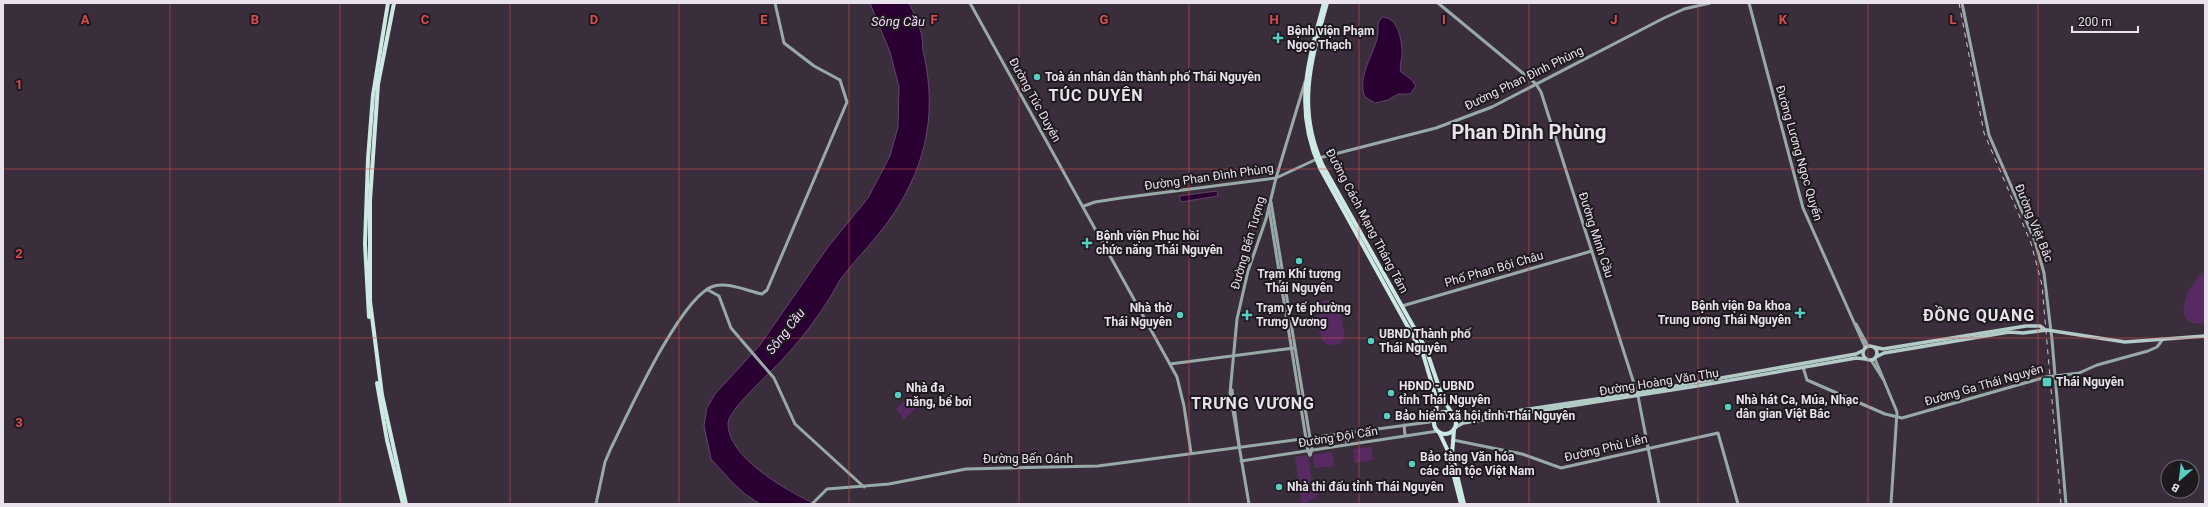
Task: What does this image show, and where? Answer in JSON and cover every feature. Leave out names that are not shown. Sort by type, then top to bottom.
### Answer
[{"type":"highway","points":[[388,3],[373,95],[366,199],[367,291],[380,396],[406,504]]},
{"type":"highway","points":[[394,3],[380,72],[370,200],[370,301],[380,396],[403,504]]},
{"type":"highway","name":"Đường Cách Mạng Tháng Tám","points":[[1324,3],[1308,63],[1305,82],[1306,104],[1318,159],[1423,354],[1437,401],[1436,418]]},
{"type":"highway","name":"Đường Cách Mạng Tháng Tám","points":[[1306,104],[1311,64],[1327,3]]},
{"type":"highway","name":"Đường Cách Mạng Tháng Tám","points":[[1318,159],[1426,349],[1443,400],[1453,416]]},
{"type":"highway","points":[[1461,504],[1447,449],[1435,427],[1436,418],[1442,413],[1453,416],[1455,428],[1452,454],[1464,504]]},
{"type":"highway","points":[[1439,432],[1446,434],[1455,428]]},
{"type":"main road","points":[[2048,330],[2040,326],[2026,326],[1883,350],[1867,346],[1862,351],[1866,359],[1874,359],[1884,352],[1938,341],[2009,332],[2023,333],[2048,330],[2120,341],[2205,336]]},
{"type":"main road","points":[[1874,347],[1877,352],[1874,359]]},
{"type":"main road","name":"Đường Hoàng Văn Thụ","points":[[1773,371],[1803,367],[1856,354],[1862,351]]},
{"type":"main road","name":"Đường Hoàng Văn Thụ","points":[[1453,416],[1463,419],[1529,411],[1818,363],[1856,358],[1866,359]]},
{"type":"main road","name":"Đường Hoàng Văn Thụ","points":[[1455,428],[1463,423],[1529,411]]},
{"type":"street","points":[[596,504],[608,455],[659,354],[689,307],[711,287],[724,285],[762,294],[767,290],[847,102],[840,80],[814,66],[784,42],[775,3]]},
{"type":"street","name":"Đường Túc Duyên","points":[[970,3],[1084,206],[1170,364],[1180,385],[1191,453]]},
{"type":"street","points":[[1438,3],[1536,84]]},
{"type":"street","name":"Đường Phan Đình Phùng","points":[[1084,206],[1095,202],[1120,198],[1276,178],[1318,159],[1436,128],[1492,107],[1664,18],[1684,9],[1710,3]]},
{"type":"street","name":"Đường Lương Ngọc Quyến","points":[[1749,3],[1803,208],[1867,346]]},
{"type":"street","name":"Đường Việt Bắc","points":[[1962,3],[1985,123],[1992,146],[2039,253],[2046,281],[2048,330],[2055,375],[2066,504]]},
{"type":"street","name":"Đường Bến Tượng","points":[[1249,504],[1231,399],[1233,355],[1237,319],[1242,296],[1305,82]]},
{"type":"street","name":"Đường Minh Cầu","points":[[1536,84],[1541,92],[1638,394],[1659,504]]},
{"type":"street","points":[[1298,104],[1306,104]]},
{"type":"street","points":[[1271,200],[1294,348],[1310,437],[1310,450]]},
{"type":"street","points":[[1269,207],[1280,262]]},
{"type":"street","name":"Phố Phan Bội Châu","points":[[1402,306],[1592,251]]},
{"type":"street","points":[[708,290],[719,296],[724,303],[730,324],[753,354],[771,374],[795,424],[864,487]]},
{"type":"street","name":"Đường Ga Thái Nguyên","points":[[1897,418],[2055,375],[2079,373],[2097,365],[2148,351],[2158,346],[2163,339]]},
{"type":"street","points":[[1170,364],[1294,348]]},
{"type":"street","points":[[1294,348],[1306,438],[1310,450]]},
{"type":"street","points":[[1874,359],[1895,406],[1897,418],[1892,504]]},
{"type":"street","points":[[1803,367],[1807,380],[1897,418]]},
{"type":"street","name":"Đường Đội Cấn","points":[[1239,447],[1430,422],[1436,418]]},
{"type":"street","points":[[1404,425],[1406,435]]},
{"type":"street","points":[[1345,432],[1347,444]]},
{"type":"street","name":"Đường Đội Cấn","points":[[1241,461],[1406,435],[1439,432]]},
{"type":"street","name":"Đường Phù Liễn","points":[[1453,440],[1522,454],[1561,468],[1649,447],[1718,433],[1738,504]]},
{"type":"street","name":"Đường Bến Oánh","points":[[812,504],[827,489],[898,483],[974,468],[1015,469],[1098,466],[1239,447]]},
{"type":"shaded area","points":[[2202,272],[2205,274],[2205,324],[2192,323],[2186,319],[2184,313],[2187,294]]},
{"type":"shaded area","points":[[1326,300],[1333,300],[1339,305],[1345,337],[1340,344],[1329,345],[1322,341],[1317,312],[1321,303]]},
{"type":"shaded area","points":[[910,395],[919,405],[904,419],[896,409]]},
{"type":"shaded area","points":[[1371,447],[1373,460],[1355,463],[1353,449]]},
{"type":"shaded area","points":[[1332,452],[1334,466],[1315,468],[1313,455]]},
{"type":"shaded area","points":[[1308,455],[1312,481],[1319,491],[1317,497],[1302,504],[1295,457]]},
{"type":"water","name":"Sông Cầu","points":[[870,3],[909,3],[919,25],[928,79],[929,101],[928,123],[924,145],[910,186],[885,226],[841,279],[824,307],[801,339],[751,391],[730,417],[728,423],[730,436],[737,449],[748,461],[775,482],[815,504],[760,504],[745,494],[711,459],[704,426],[707,408],[715,394],[760,345],[828,247],[868,198],[890,156],[898,127],[899,87],[890,52]]},
{"type":"water","points":[[1383,17],[1388,18],[1396,25],[1402,48],[1400,67],[1401,72],[1411,79],[1416,86],[1410,94],[1398,94],[1388,100],[1375,103],[1365,97],[1363,82],[1366,68],[1378,37],[1379,21]]},
{"type":"water","points":[[1217,191],[1218,196],[1181,202],[1179,196]]},
{"type":"railway","points":[[1959,3],[1984,133],[2031,243],[2042,285],[2061,504]]},
{"type":"place","name":"Bệnh viện Phạm Ngọc Thạch","points":[[1278,38]]},
{"type":"place","name":"Toà án nhân dân thành phố Thái Nguyên","points":[[1037,77]]},
{"type":"place","name":"Bệnh viện Phục hồi chức năng Thái Nguyên","points":[[1087,243]]},
{"type":"place","name":"Trạm Khí tượng Thái Nguyên","points":[[1299,261]]},
{"type":"place","name":"Bệnh viện Đa khoa Trung ương Thái Nguyên","points":[[1800,313]]},
{"type":"place","name":"Nhà thờ Thái Nguyên","points":[[1180,315]]},
{"type":"place","name":"Trạm y tế phường Trưng Vương","points":[[1247,315]]},
{"type":"place","name":"UBND Thành phố Thái Nguyên","points":[[1371,341]]},
{"type":"place","name":"Thái Nguyên","points":[[2047,382]]},
{"type":"place","name":"HĐND - UBND tỉnh Thái Nguyên","points":[[1391,393]]},
{"type":"place","name":"Nhà đa năng, bể bơi","points":[[898,395]]},
{"type":"place","name":"Nhà hát Ca, Múa, Nhạc dân gian Việt Bắc","points":[[1728,407]]},
{"type":"place","name":"Bảo hiểm xã hội tỉnh Thái Nguyên","points":[[1387,416]]},
{"type":"place","name":"Bảo tàng Văn hóa các dân tộc Việt Nam","points":[[1412,464]]},
{"type":"place","name":"Nhà thi đấu tỉnh Thái Nguyên","points":[[1279,487]]},
{"type":"district","name":"TÚC DUYÊN","points":[[1096,95]]},
{"type":"district","name":"Phan Đình Phùng","points":[[1529,132]]},
{"type":"district","name":"ĐỒNG QUANG","points":[[1979,315]]},
{"type":"district","name":"TRƯNG VƯƠNG","points":[[1253,403]]}]
